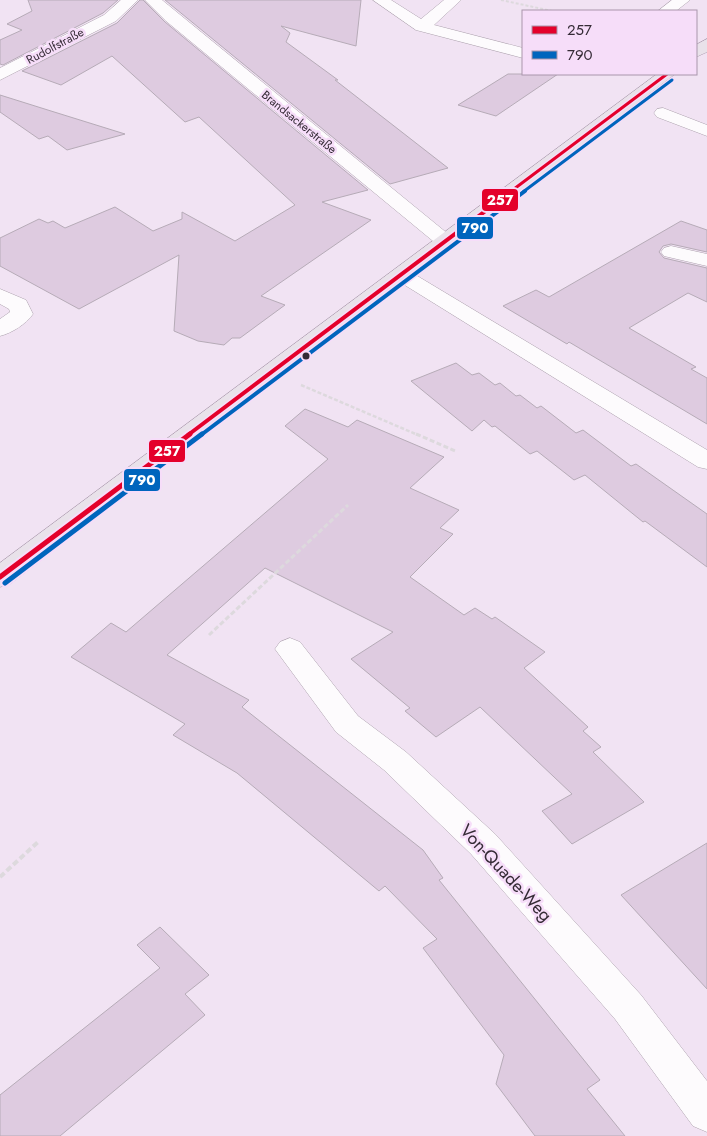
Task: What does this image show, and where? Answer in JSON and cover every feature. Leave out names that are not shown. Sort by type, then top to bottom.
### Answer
[{"type":"main road","points":[[0,577],[667,75]]},
{"type":"street","points":[[382,0],[422,26],[522,53]]},
{"type":"street","points":[[422,26],[453,0]]},
{"type":"street","points":[[667,10],[682,0]]},
{"type":"street","name":"Rudolfstraße","points":[[0,75],[110,18],[141,7]]},
{"type":"street","name":"Brandsackerstraße","points":[[141,7],[172,18],[446,242]]},
{"type":"street","points":[[664,113],[707,131]]},
{"type":"street","points":[[671,252],[707,260]]},
{"type":"street","points":[[402,275],[707,461]]},
{"type":"street","points":[[0,295],[18,305],[22,314],[0,329]]},
{"type":"street","name":"Von-Quade-Weg","points":[[290,649],[347,724],[394,761],[482,844],[628,1007],[707,1113]]},
{"type":"path","points":[[501,0],[547,10]]},
{"type":"path","points":[[272,373],[455,451]]},
{"type":"path","points":[[209,635],[348,505]]},
{"type":"path","points":[[0,877],[38,842]]},
{"type":"building","points":[[28,0],[118,0],[103,13],[3,65],[0,64],[0,40],[22,30],[7,24],[32,11]]},
{"type":"building","points":[[140,0],[143,0],[165,22],[368,190],[322,202],[371,220],[261,296],[285,305],[240,338],[232,338],[224,345],[198,341],[174,331],[179,255],[79,309],[0,266],[0,238],[39,219],[48,223],[53,221],[65,228],[115,207],[153,231],[182,219],[182,212],[235,241],[295,205],[199,117],[185,122],[112,56],[61,85],[22,71],[117,23]]},
{"type":"building","points":[[165,0],[361,0],[356,46],[281,26],[290,33],[286,42],[338,80],[335,80],[448,168],[390,184]]},
{"type":"building","points":[[508,74],[557,75],[496,116],[458,105]]},
{"type":"building","points":[[0,95],[125,134],[67,150],[48,136],[39,139],[0,112]]},
{"type":"building","points":[[681,221],[707,230],[707,252],[671,244],[663,246],[659,252],[664,258],[707,268],[707,302],[688,293],[629,328],[696,367],[691,369],[707,378],[707,424],[569,342],[567,344],[503,306],[536,290],[549,297]]},
{"type":"building","points":[[456,363],[472,375],[479,373],[495,385],[500,383],[516,396],[520,395],[537,408],[541,406],[576,433],[583,430],[631,466],[636,464],[707,514],[707,567],[645,521],[643,522],[585,475],[574,480],[537,451],[530,454],[495,426],[492,427],[484,420],[472,431],[411,381]]},
{"type":"building","points":[[305,409],[348,427],[357,420],[444,457],[410,488],[459,510],[440,528],[453,534],[410,577],[464,615],[475,608],[492,619],[495,617],[545,652],[524,668],[588,727],[583,731],[601,747],[593,752],[644,802],[572,844],[542,811],[572,794],[480,707],[436,737],[405,711],[410,708],[351,659],[393,632],[265,568],[167,655],[249,700],[242,707],[423,850],[443,878],[439,880],[600,1080],[587,1089],[625,1136],[535,1136],[496,1084],[504,1055],[423,948],[437,939],[385,886],[379,891],[237,773],[173,735],[185,724],[71,657],[111,623],[126,632],[328,459],[285,426]]},
{"type":"building","points":[[707,843],[707,989],[621,895]]},
{"type":"building","points":[[160,927],[209,975],[185,994],[205,1015],[60,1136],[0,1136],[0,1095],[160,968],[137,945]]},
{"type":"transit line","name":"257","points":[[0,577],[666,75]]},
{"type":"transit line","name":"790","points":[[5,583],[672,80]]}]
